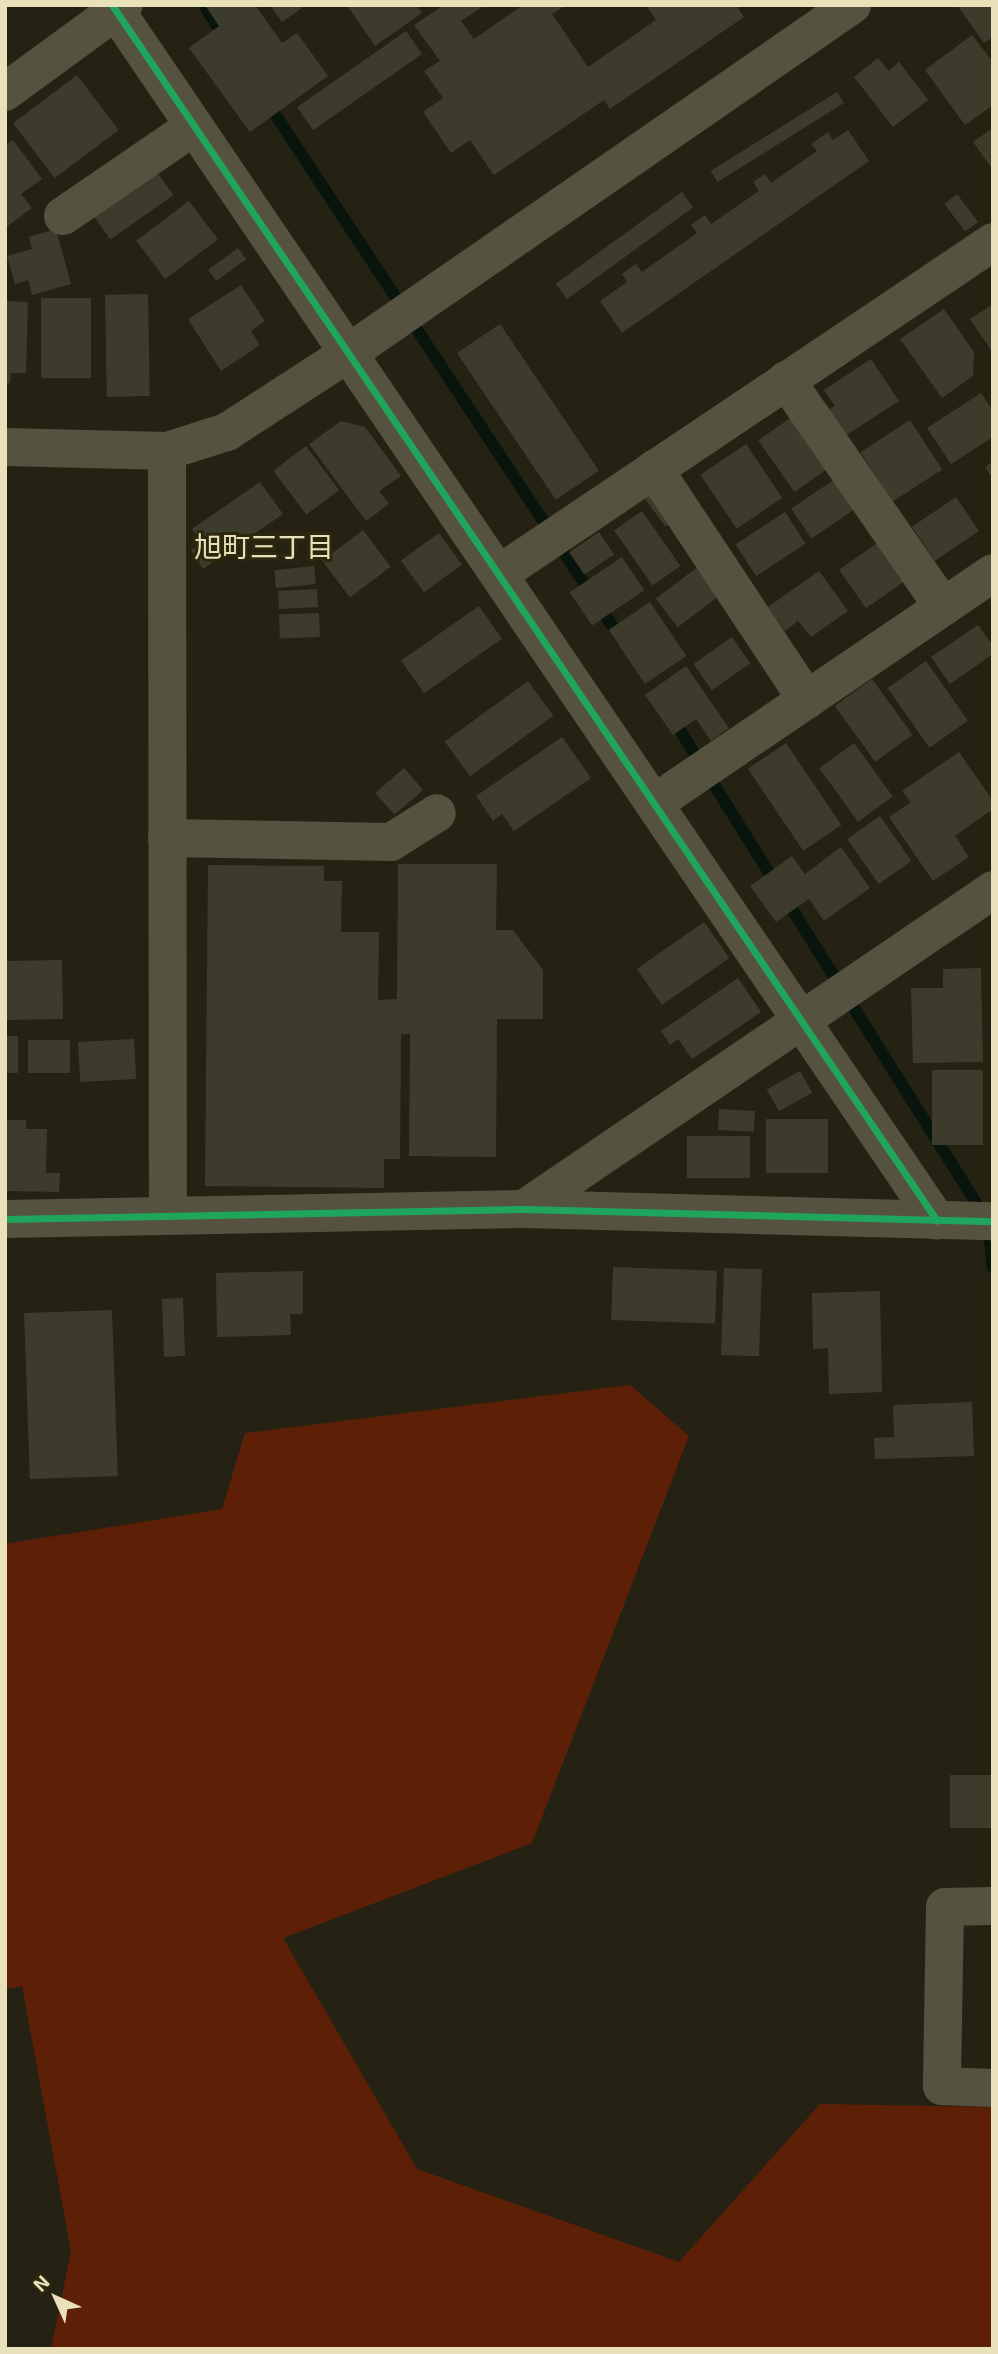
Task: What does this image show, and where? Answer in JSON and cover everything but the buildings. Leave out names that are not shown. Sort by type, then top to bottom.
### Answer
[{"type":"street","points":[[5,447],[167,451],[227,432],[347,354],[852,5]]},
{"type":"street","points":[[5,92],[117,7],[193,127],[656,802],[800,1025],[937,1221]]},
{"type":"street","points":[[63,216],[193,127]]},
{"type":"street","points":[[499,574],[993,242]]},
{"type":"street","points":[[786,380],[943,607]]},
{"type":"street","points":[[167,451],[168,1216]]},
{"type":"street","points":[[654,470],[807,699]]},
{"type":"street","points":[[656,802],[993,573]]},
{"type":"street","points":[[167,838],[391,842],[437,813]]},
{"type":"street","points":[[524,1209],[800,1025],[993,890]]},
{"type":"street","points":[[5,1219],[524,1209],[993,1221]]},
{"type":"street","points":[[993,1906],[945,1907],[942,2086],[993,2088]]},
{"type":"shaded area","points":[[630,1385],[689,1436],[532,1843],[283,1938],[417,2169],[679,2262],[820,2104],[993,2107],[993,2349],[51,2349],[71,2251],[22,1986],[5,1989],[5,1544],[222,1509],[245,1433]]},
{"type":"waterway","points":[[204,5],[226,40]]},
{"type":"waterway","points":[[267,102],[621,639]]},
{"type":"waterway","points":[[671,716],[988,1222],[993,1268]]},
{"type":"cycle path","points":[[112,5],[937,1221]]},
{"type":"cycle path","points":[[5,1219],[524,1209],[993,1221]]},
{"type":"district","name":"旭町三丁目","points":[[264,546]]}]
